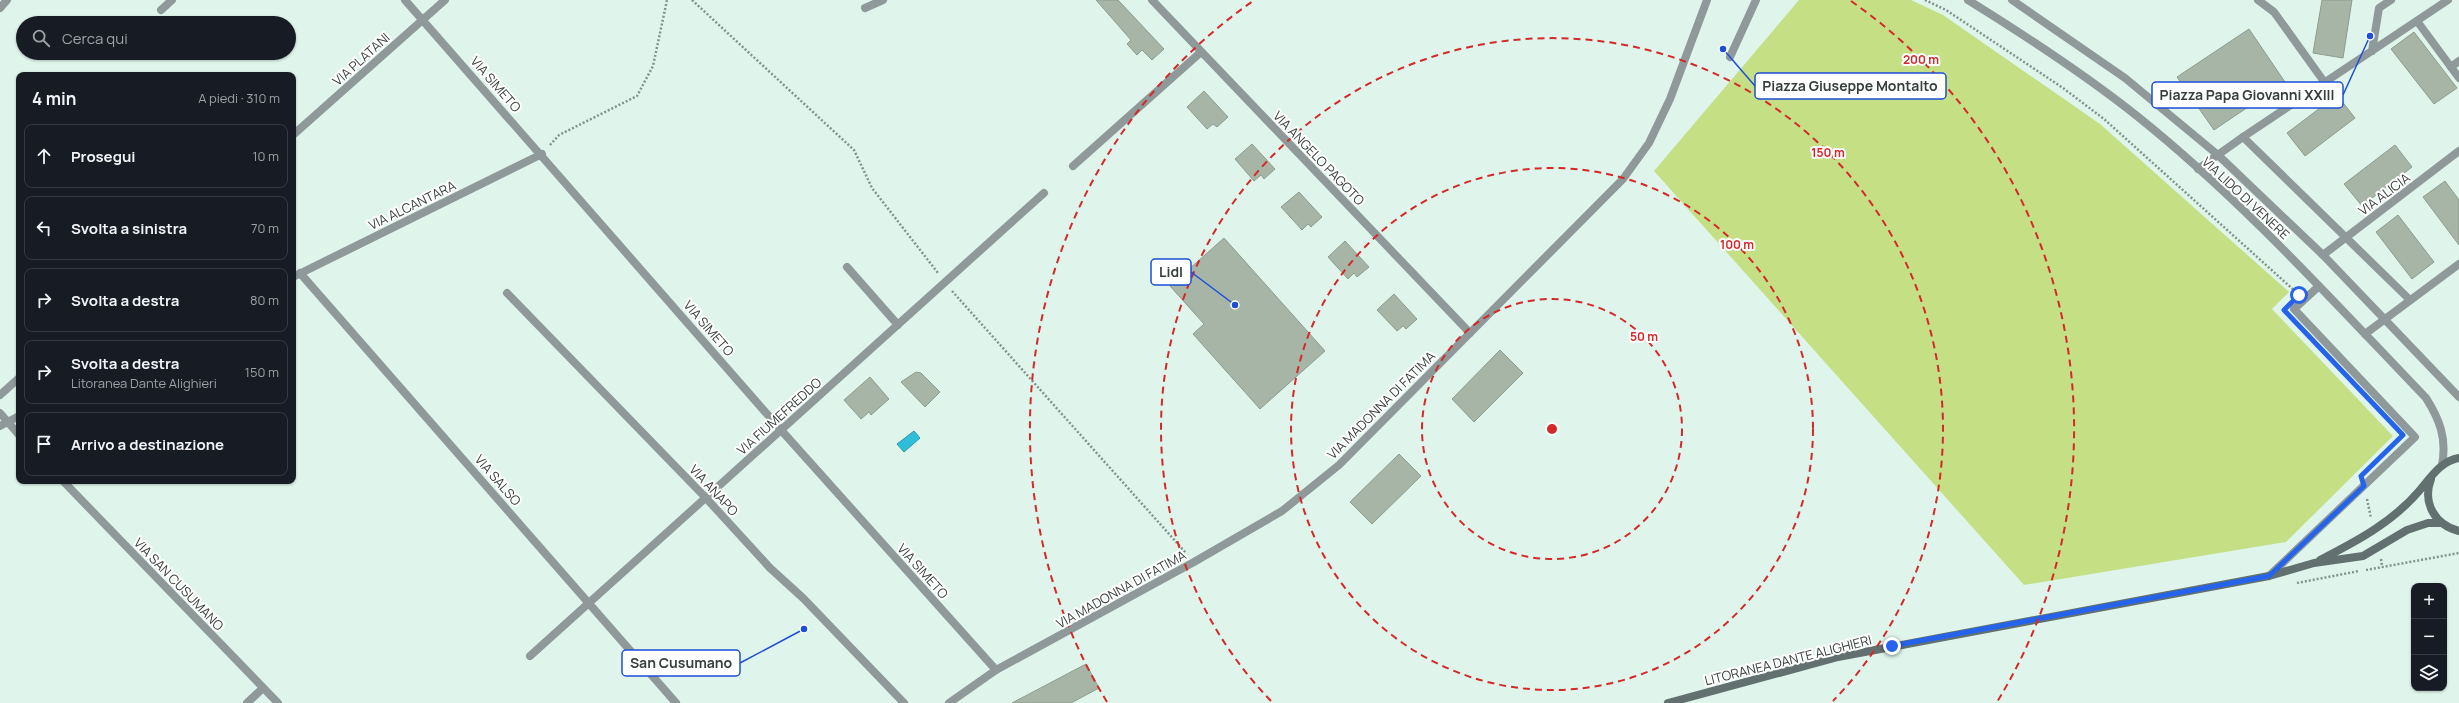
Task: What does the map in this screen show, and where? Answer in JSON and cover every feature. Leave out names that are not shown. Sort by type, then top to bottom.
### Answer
[{"type":"main road","points":[[2314,563],[2388,521],[2442,465],[2459,458]]},
{"type":"main road","points":[[2433,475],[2428,487],[2428,500],[2432,512],[2440,522],[2459,532]]},
{"type":"main road","points":[[2314,563],[2363,556],[2408,530],[2440,522]]},
{"type":"main road","name":"LITORANEA DANTE ALIGHIERI","points":[[1668,703],[1838,657],[2269,576],[2314,563]]},
{"type":"street","points":[[0,8],[7,0]]},
{"type":"street","points":[[160,10],[172,0]]},
{"type":"street","name":"VIA SIMETO","points":[[405,0],[424,19],[781,430],[996,670]]},
{"type":"street","name":"VIA PLATANI","points":[[296,132],[445,0]]},
{"type":"street","points":[[865,8],[883,0]]},
{"type":"street","name":"VIA ANGELO PAGOTO","points":[[1152,0],[1470,333]]},
{"type":"street","name":"VIA MADONNA DI FATIMA","points":[[949,703],[996,670],[1187,566],[1282,511],[1339,465],[1627,173],[1649,142],[1670,99],[1707,0]]},
{"type":"street","points":[[1730,57],[1756,0]]},
{"type":"street","name":"VIA LIDO DI VENERE","points":[[1968,0],[2038,43],[2092,81],[2138,117],[2198,169],[2318,286],[2426,398],[2436,413],[2443,432],[2445,450],[2442,465]]},
{"type":"street","name":"VIA LIDO DI VENERE","points":[[2012,0],[2125,78],[2218,155],[2324,255],[2459,397]]},
{"type":"street","points":[[2258,0],[2274,12],[2325,83]]},
{"type":"street","points":[[2372,51],[2379,8],[2391,0]]},
{"type":"street","points":[[2198,169],[2243,137],[2448,0]]},
{"type":"street","points":[[2416,21],[2459,78]]},
{"type":"street","points":[[1074,166],[1201,52]]},
{"type":"street","points":[[2451,67],[2459,61]]},
{"type":"street","points":[[2243,137],[2410,300]]},
{"type":"street","name":"VIA ALICIA","points":[[2324,255],[2459,151]]},
{"type":"street","name":"VIA ALCANTARA","points":[[297,275],[542,154]]},
{"type":"street","name":"VIA FIUMEFREDDO","points":[[530,656],[1044,193]]},
{"type":"street","points":[[2365,334],[2459,264]]},
{"type":"street","points":[[847,267],[898,325]]},
{"type":"street","name":"VIA SALSO","points":[[297,275],[589,602],[676,703]]},
{"type":"street","points":[[2269,576],[2415,437],[2294,309],[2318,286]]},
{"type":"street","name":"VIA ANAPO","points":[[507,293],[706,498],[770,568],[803,598],[904,703]]},
{"type":"street","points":[[0,395],[16,381]]},
{"type":"street","points":[[0,413],[3,424],[16,434]]},
{"type":"street","points":[[3,424],[16,418]]},
{"type":"street","name":"VIA SAN CUSUMANO","points":[[66,484],[278,703]]},
{"type":"street","points":[[247,703],[263,688]]},
{"type":"path","points":[[542,154],[559,135],[637,96],[653,66],[667,0]]},
{"type":"path","points":[[1925,0],[1953,15],[2063,88],[2104,119],[2299,295]]},
{"type":"path","points":[[2364,486],[2374,530]]},
{"type":"path","points":[[2378,547],[2382,567]]},
{"type":"green space","points":[[1799,0],[1911,0],[1943,15],[2100,124],[2289,292],[2272,309],[2393,436],[2286,542],[2024,585],[1654,171]]},
{"type":"water","points":[[914,431],[920,438],[904,452],[897,444]]},
{"type":"building","points":[[1096,0],[1118,0],[1164,49],[1152,60],[1142,50],[1137,55],[1127,44],[1131,40]]},
{"type":"building","points":[[2322,0],[2352,0],[2343,58],[2313,53]]},
{"type":"building","points":[[2249,29],[2285,82],[2214,130],[2177,77]]},
{"type":"building","points":[[2414,32],[2457,88],[2434,104],[2391,49]]},
{"type":"building","points":[[1204,91],[1228,117],[1217,127],[1213,124],[1207,129],[1187,107]]},
{"type":"building","points":[[2337,95],[2355,118],[2305,156],[2287,133]]},
{"type":"building","points":[[1252,144],[1275,169],[1264,179],[1261,175],[1254,181],[1235,159]]},
{"type":"building","points":[[2395,145],[2412,167],[2362,206],[2344,184]]},
{"type":"building","points":[[2445,181],[2459,200],[2459,245],[2423,197]]},
{"type":"building","points":[[1299,192],[1322,217],[1311,227],[1308,224],[1302,230],[1281,207]]},
{"type":"building","points":[[2398,215],[2434,262],[2412,279],[2376,232]]},
{"type":"building","points":[[1224,238],[1325,351],[1260,409],[1193,334],[1204,324],[1170,286]]},
{"type":"building","points":[[1345,241],[1369,267],[1357,277],[1354,273],[1348,279],[1328,257]]},
{"type":"building","points":[[1394,294],[1417,319],[1406,329],[1403,326],[1397,331],[1377,310]]},
{"type":"building","points":[[1500,350],[1523,373],[1474,422],[1452,399]]},
{"type":"building","points":[[916,372],[921,373],[940,392],[925,407],[901,382]]},
{"type":"building","points":[[870,377],[889,399],[871,415],[869,412],[861,419],[844,400]]},
{"type":"building","points":[[1399,454],[1421,476],[1372,524],[1350,502]]},
{"type":"building","points":[[1086,664],[1099,688],[1071,703],[1012,703]]},
{"type":"place","name":"Piazza Papa Giovanni XXIII","points":[[2370,36]]},
{"type":"place","name":"Piazza Giuseppe Montalto","points":[[1723,49]]},
{"type":"place","name":"Lidl","points":[[1235,305]]},
{"type":"place","name":"San Cusumano","points":[[804,629]]},
{"type":"route","points":[[1892,646],[2269,576],[2364,486],[2361,476],[2403,435],[2284,310],[2299,295]]}]
